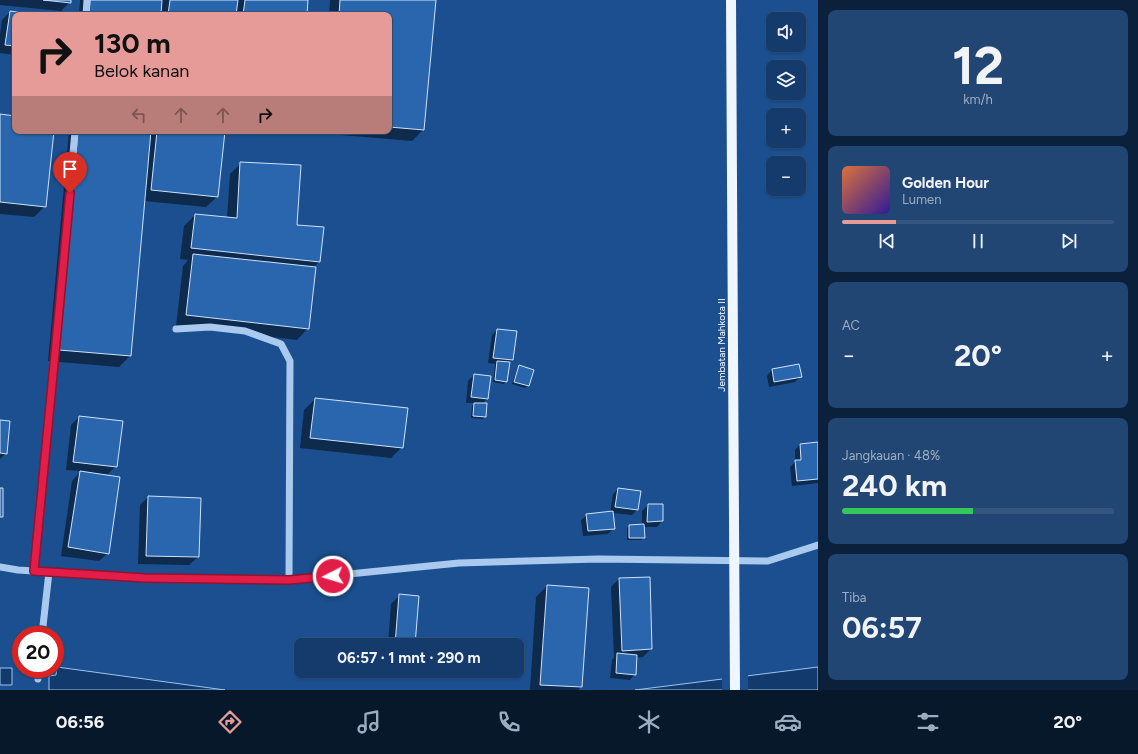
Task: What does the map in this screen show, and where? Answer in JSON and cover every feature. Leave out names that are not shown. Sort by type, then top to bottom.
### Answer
[{"type":"main road","name":"Jembatan Mahkota II","points":[[731,0],[735,690]]},
{"type":"lane","points":[[86,12],[87,0]]},
{"type":"lane","points":[[34,571],[75,134]]},
{"type":"lane","points":[[176,329],[210,327],[245,331],[281,344],[290,361],[289,580]]},
{"type":"lane","points":[[0,567],[34,571],[145,578],[289,580],[459,563],[598,559],[768,561],[818,545]]},
{"type":"lane","points":[[43,626],[49,572]]},
{"type":"water","points":[[818,667],[818,690],[635,690]]},
{"type":"water","points":[[0,668],[12,668],[12,685],[0,685]]},
{"type":"water","points":[[64,668],[225,690],[49,690],[49,678],[64,678]]},
{"type":"pier","points":[[748,674],[748,690],[722,690],[722,677]]},
{"type":"building","points":[[43,0],[71,0],[71,3]]},
{"type":"building","points":[[90,0],[162,0],[161,12],[89,12]]},
{"type":"building","points":[[170,0],[238,0],[236,12],[168,12]]},
{"type":"building","points":[[245,0],[308,0],[307,12],[243,12]]},
{"type":"building","points":[[340,0],[436,0],[424,130],[392,127],[392,12],[339,12]]},
{"type":"building","points":[[10,11],[17,12],[12,12],[12,46],[5,45]]},
{"type":"building","points":[[0,114],[12,116],[12,134],[54,134],[46,207],[0,202]]},
{"type":"building","points":[[78,134],[151,134],[131,356],[59,350]]},
{"type":"building","points":[[157,134],[225,134],[218,197],[151,190]]},
{"type":"building","points":[[240,162],[301,165],[297,225],[324,227],[320,262],[191,248],[195,214],[237,218]]},
{"type":"building","points":[[193,254],[316,267],[309,329],[186,315]]},
{"type":"building","points":[[497,329],[517,331],[513,360],[493,358]]},
{"type":"building","points":[[497,361],[510,362],[507,382],[495,380]]},
{"type":"building","points":[[799,364],[802,377],[774,382],[772,369]]},
{"type":"building","points":[[519,365],[534,370],[529,386],[514,382]]},
{"type":"building","points":[[474,374],[491,376],[488,399],[471,397]]},
{"type":"building","points":[[315,398],[408,408],[403,448],[310,438]]},
{"type":"building","points":[[474,403],[487,403],[486,417],[473,416]]},
{"type":"building","points":[[79,416],[123,421],[117,467],[73,462]]},
{"type":"building","points":[[0,420],[10,421],[7,454],[0,453]]},
{"type":"building","points":[[818,442],[818,479],[797,481],[795,460],[801,460],[800,444]]},
{"type":"building","points":[[80,471],[120,477],[109,554],[68,547]]},
{"type":"building","points":[[0,488],[3,488],[3,517],[0,517]]},
{"type":"building","points":[[618,488],[641,491],[638,510],[615,507]]},
{"type":"building","points":[[148,496],[201,498],[199,557],[146,556]]},
{"type":"building","points":[[648,504],[663,504],[663,521],[647,522]]},
{"type":"building","points":[[613,511],[615,529],[588,531],[586,514]]},
{"type":"building","points":[[644,524],[645,538],[629,538],[629,525]]},
{"type":"building","points":[[650,577],[652,649],[622,651],[619,578]]},
{"type":"building","points":[[547,585],[589,588],[582,687],[540,685]]},
{"type":"building","points":[[399,594],[419,596],[416,638],[396,638]]},
{"type":"building","points":[[617,653],[637,655],[636,675],[616,673]]},
{"type":"route","points":[[70,193],[34,571],[145,578],[289,580],[333,576]]}]
